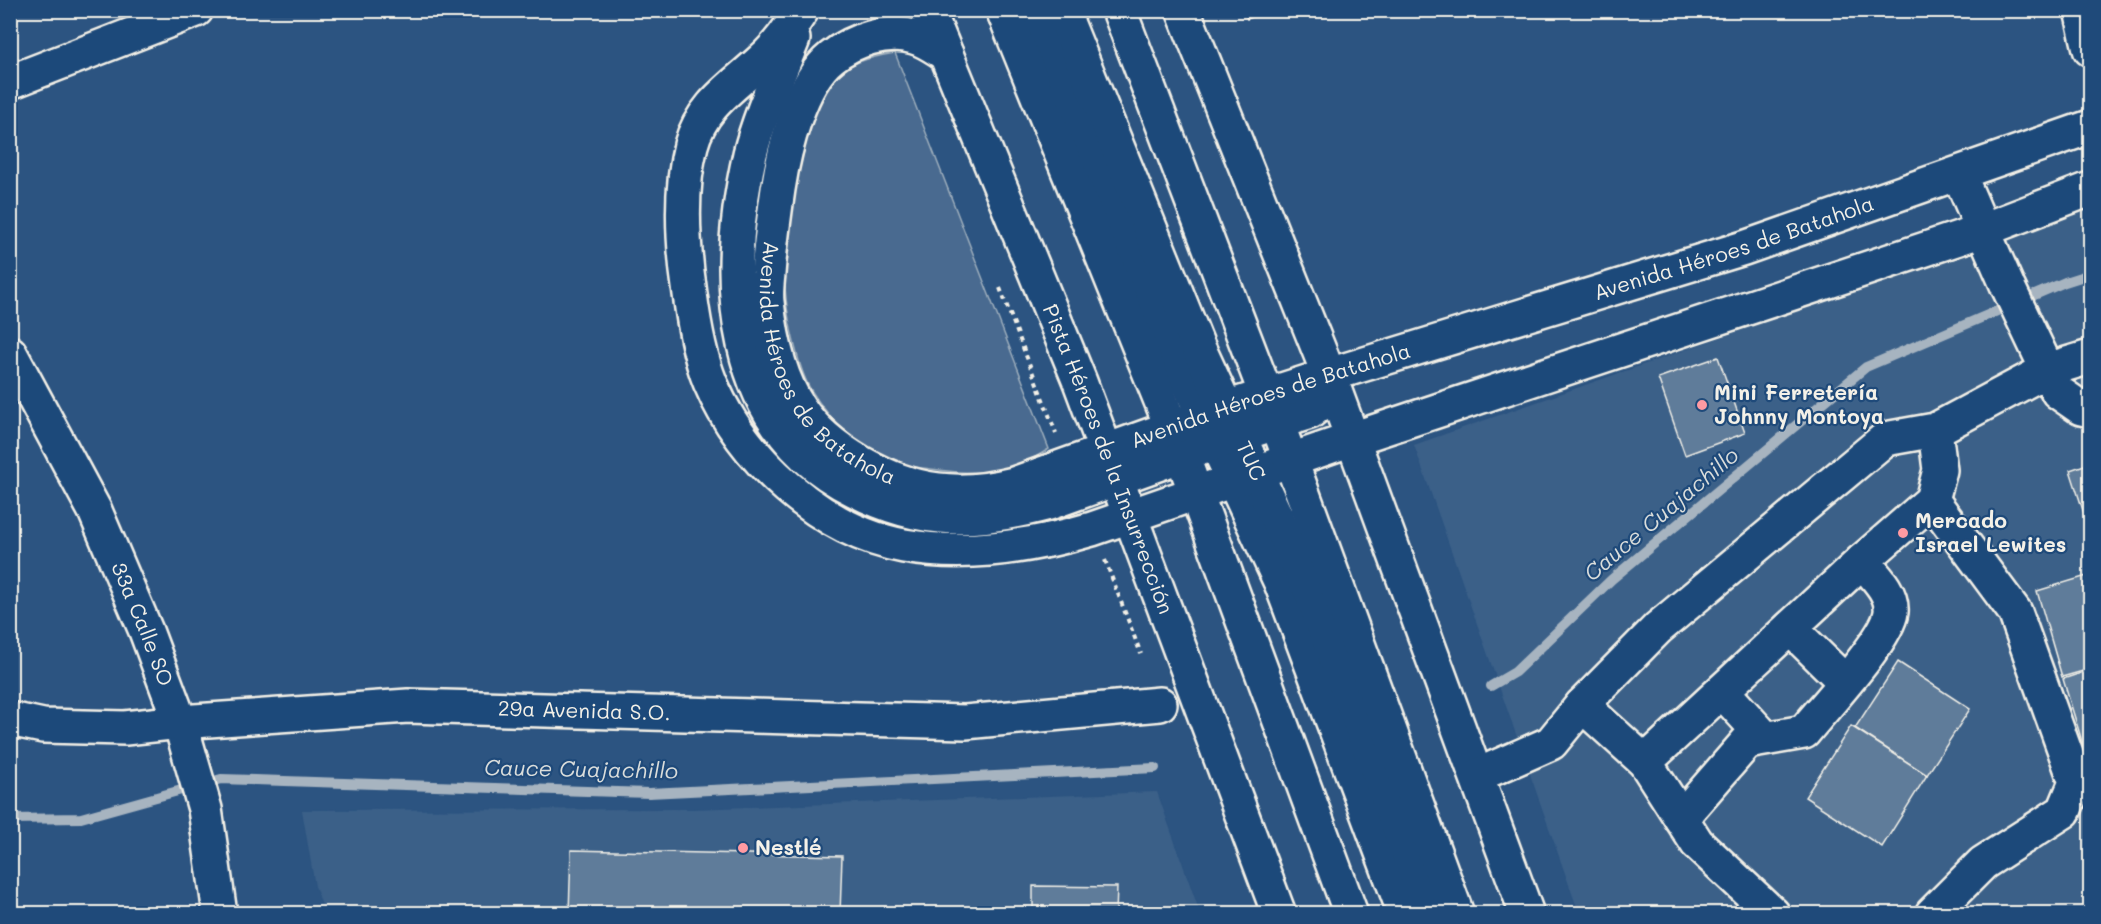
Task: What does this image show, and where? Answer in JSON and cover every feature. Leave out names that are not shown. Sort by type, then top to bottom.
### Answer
[{"type":"main road","points":[[10,82],[196,10]]},
{"type":"main road","points":[[803,10],[766,103],[750,154],[740,220],[736,267],[738,317],[750,370],[769,410],[788,439],[813,465],[838,482],[882,504],[928,515],[960,518],[1022,510],[1049,503],[1111,466]]},
{"type":"main road","points":[[803,10],[783,38],[763,60],[709,107],[698,126],[691,146],[684,198],[688,283],[693,317],[710,382],[736,431],[767,469],[799,496],[827,515],[863,534],[902,545],[940,550],[1023,546],[1058,539],[1983,230],[2091,189]]},
{"type":"main road","name":"Pista Héroes de la Insurrección","points":[[928,10],[1074,368],[1279,914]]},
{"type":"main road","points":[[1003,10],[1177,442],[1351,914]]},
{"type":"main road","name":"TUC","points":[[1036,10],[1169,341],[1221,426],[1244,476],[1311,592],[1431,914]]},
{"type":"main road","name":"TUC","points":[[1062,10],[1199,349],[1221,426]]},
{"type":"main road","points":[[1119,10],[1272,409],[1457,914]]},
{"type":"main road","points":[[1184,10],[1329,375],[1478,775],[1527,914]]},
{"type":"main road","points":[[2081,10],[2091,50]]},
{"type":"main road","name":"Avenida Héroes de Batahola","points":[[946,54],[915,37],[894,34],[869,38],[832,57],[811,82],[796,115],[782,161],[770,242],[766,298],[780,369],[799,408],[816,430],[871,468],[903,481],[937,490],[989,489],[1111,466],[1272,409],[1329,375],[1744,248],[2091,127]]},
{"type":"main road","points":[[709,107],[743,101],[774,106],[781,113],[787,147]]},
{"type":"main road","points":[[1959,174],[2008,287],[2058,392],[2081,408],[2091,410]]},
{"type":"main road","name":"33a Calle SO","points":[[10,353],[95,511],[146,631],[184,734],[205,809],[220,914]]},
{"type":"main road","points":[[1478,775],[1551,744],[1582,705],[1658,628],[1885,439],[1935,430],[2041,356],[2091,357]]},
{"type":"main road","points":[[1645,762],[1862,561],[1932,500],[1940,470],[1935,430]]},
{"type":"main road","name":"TUC","points":[[1244,476],[1281,583],[1405,914]]},
{"type":"main road","points":[[1932,500],[2015,612],[2076,782],[2064,811],[1983,863],[1932,914]]},
{"type":"main road","points":[[1681,818],[1747,741],[1804,732],[1882,636],[1891,612],[1890,603],[1882,584],[1862,561]]},
{"type":"main road","points":[[1790,628],[1845,682]]},
{"type":"main road","points":[[1722,691],[1766,738]]},
{"type":"main road","name":"29a Avenida S.O.","points":[[10,719],[43,726],[125,728],[184,734],[408,706],[965,722],[1160,704]]},
{"type":"main road","points":[[1582,705],[1645,762],[1697,843],[1773,914]]},
{"type":"shaded area","points":[[895,53],[1049,449],[1010,468],[988,472],[965,472],[915,467],[886,459],[849,435],[828,414],[811,390],[798,359],[787,308],[785,263],[795,190],[811,126],[822,97],[834,78],[858,62]]},
{"type":"shaded area","name":"Mercado Israel Lewites","points":[[2090,208],[2090,913],[1579,913],[1414,445]]},
{"type":"shaded area","name":"Nestlé","points":[[1157,792],[1200,913],[325,913],[315,886],[302,810],[693,809]]},
{"type":"building","points":[[1244,10],[1272,10],[1247,19]]},
{"type":"building","name":"Mini Ferretería Johnny Montoya","points":[[1718,357],[1745,433],[1685,455],[1658,378]]},
{"type":"building","points":[[2090,463],[2090,532],[2070,470]]},
{"type":"building","points":[[2090,575],[2090,669],[2062,677],[2037,591]]},
{"type":"building","points":[[1898,662],[1970,709],[1927,775],[1855,728]]},
{"type":"building","points":[[2090,670],[2090,750],[2085,751],[2063,679]]},
{"type":"building","points":[[1851,726],[1927,775],[1882,847],[1805,797]]},
{"type":"building","points":[[571,850],[842,856],[840,914],[569,914]]},
{"type":"building","points":[[1033,886],[1117,887],[1116,914],[1033,914]]},
{"type":"waterway","name":"Cauce Cuajachillo","points":[[1491,686],[1515,672],[1612,579],[1866,367],[2065,282],[2090,274]]},
{"type":"waterway","name":"Cauce Cuajachillo","points":[[10,819],[81,818],[221,779],[649,793],[1155,768]]},
{"type":"place","name":"Mini Ferretería Johnny Montoya","points":[[1702,405]]},
{"type":"place","name":"Mercado Israel Lewites","points":[[1903,533]]},
{"type":"place","name":"Nestlé","points":[[743,848]]}]
